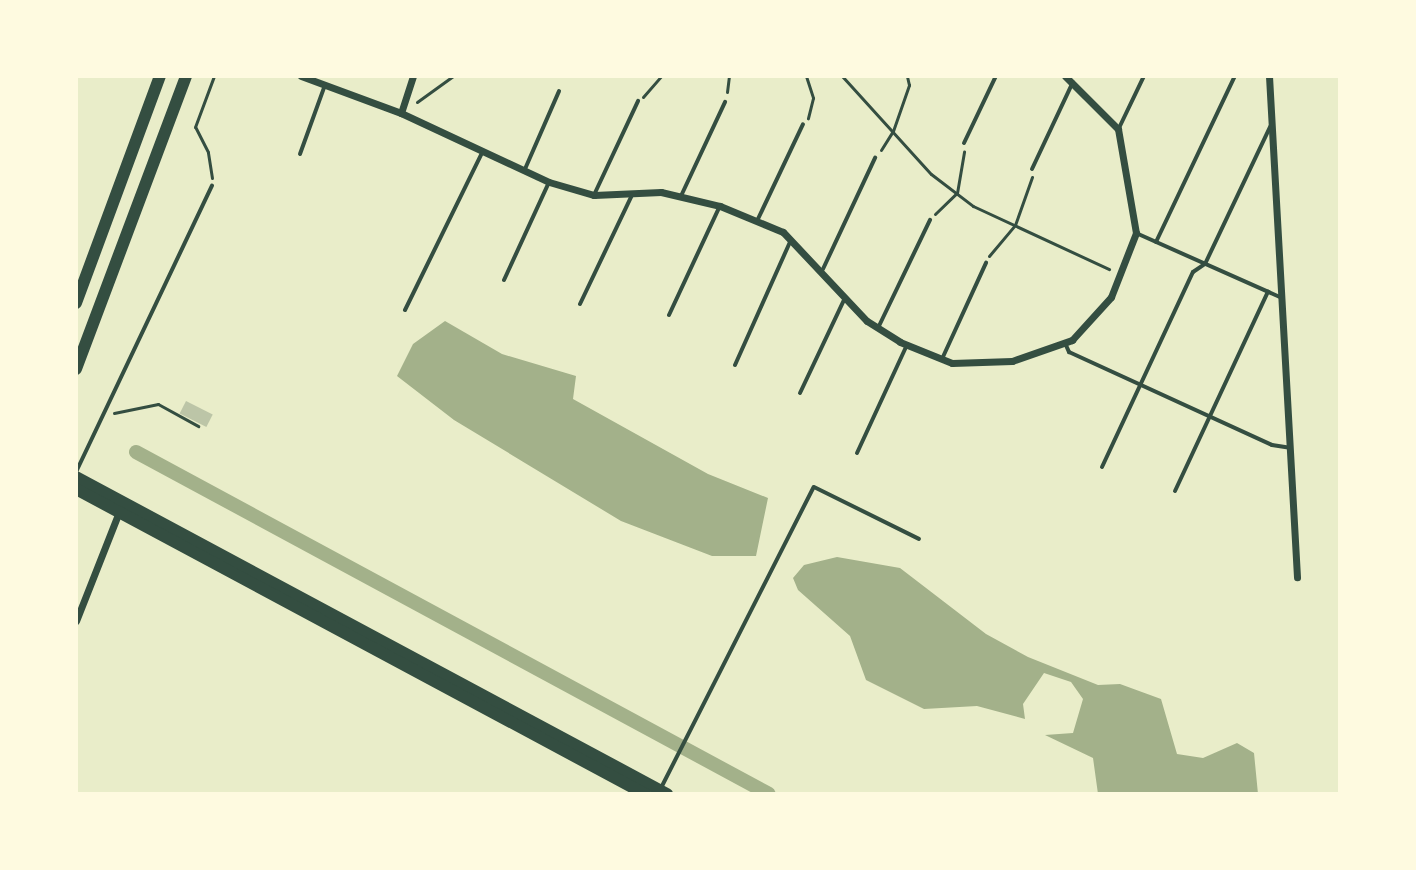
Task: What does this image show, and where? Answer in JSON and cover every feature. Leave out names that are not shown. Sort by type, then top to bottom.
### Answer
[{"type":"main road","points":[[76,303],[160,76]]},
{"type":"main road","points":[[76,369],[186,76]]},
{"type":"main road","points":[[76,475],[121,507],[645,794]]},
{"type":"main road","points":[[76,489],[121,507],[661,793]]},
{"type":"street","points":[[301,76],[401,113],[549,182],[594,195],[633,193],[681,196],[720,206],[757,221],[791,240],[878,328],[907,345],[942,359],[1012,361],[1065,343],[1111,297],[1136,233],[1118,129],[1074,80],[1065,76]]},
{"type":"street","points":[[401,113],[413,76]]},
{"type":"street","points":[[1269,76],[1297,577]]},
{"type":"street","points":[[76,621],[121,507]]},
{"type":"lane","points":[[964,143],[996,76]]},
{"type":"lane","points":[[1118,129],[1144,76]]},
{"type":"lane","points":[[1156,242],[1235,76]]},
{"type":"lane","points":[[1032,169],[1074,80]]},
{"type":"lane","points":[[300,154],[325,85]]},
{"type":"lane","points":[[524,171],[559,91]]},
{"type":"lane","points":[[594,195],[638,101]]},
{"type":"lane","points":[[681,196],[725,102]]},
{"type":"lane","points":[[757,221],[803,124]]},
{"type":"lane","points":[[1102,467],[1193,272],[1205,264],[1271,125]]},
{"type":"lane","points":[[405,310],[483,151]]},
{"type":"lane","points":[[823,269],[875,158]]},
{"type":"lane","points":[[504,280],[549,182]]},
{"type":"lane","points":[[76,475],[212,186]]},
{"type":"lane","points":[[580,304],[633,193]]},
{"type":"lane","points":[[669,315],[720,206]]},
{"type":"lane","points":[[878,328],[930,220]]},
{"type":"lane","points":[[1136,233],[1282,298]]},
{"type":"lane","points":[[735,365],[791,240]]},
{"type":"lane","points":[[942,359],[986,263]]},
{"type":"lane","points":[[1175,491],[1268,292]]},
{"type":"lane","points":[[800,393],[846,295]]},
{"type":"lane","points":[[1065,343],[1069,352],[1211,417],[1290,448]]},
{"type":"lane","points":[[857,453],[907,345]]},
{"type":"lane","points":[[661,793],[814,487],[919,539]]},
{"type":"path","points":[[212,186],[208,152],[195,127],[214,76]]},
{"type":"path","points":[[401,113],[453,76]]},
{"type":"path","points":[[638,101],[661,76]]},
{"type":"path","points":[[725,102],[729,76]]},
{"type":"path","points":[[803,124],[812,113],[813,98],[806,76]]},
{"type":"path","points":[[842,76],[957,193],[1015,225],[1120,274]]},
{"type":"path","points":[[875,158],[893,131],[909,85],[907,76]]},
{"type":"path","points":[[930,220],[957,193],[965,168],[964,143]]},
{"type":"path","points":[[986,263],[994,245],[1015,225],[1030,193],[1032,169]]},
{"type":"path","points":[[106,411],[122,415],[158,404],[198,426]]},
{"type":"shaded area","points":[[445,321],[502,354],[576,376],[573,399],[708,474],[768,498],[756,556],[712,556],[621,521],[454,420],[397,376],[413,344]]},
{"type":"shaded area","points":[[837,557],[900,568],[986,634],[1028,657],[1098,685],[1120,684],[1161,699],[1177,754],[1203,758],[1237,743],[1254,753],[1258,794],[1098,794],[1093,758],[1045,735],[1073,733],[1083,699],[1071,682],[1044,673],[1023,704],[1025,719],[977,706],[924,709],[866,680],[850,636],[798,590],[793,578],[804,565]]},
{"type":"building","points":[[186,401],[213,415],[206,427],[180,413]]},
{"type":"waterway","points":[[136,452],[769,794]]}]
